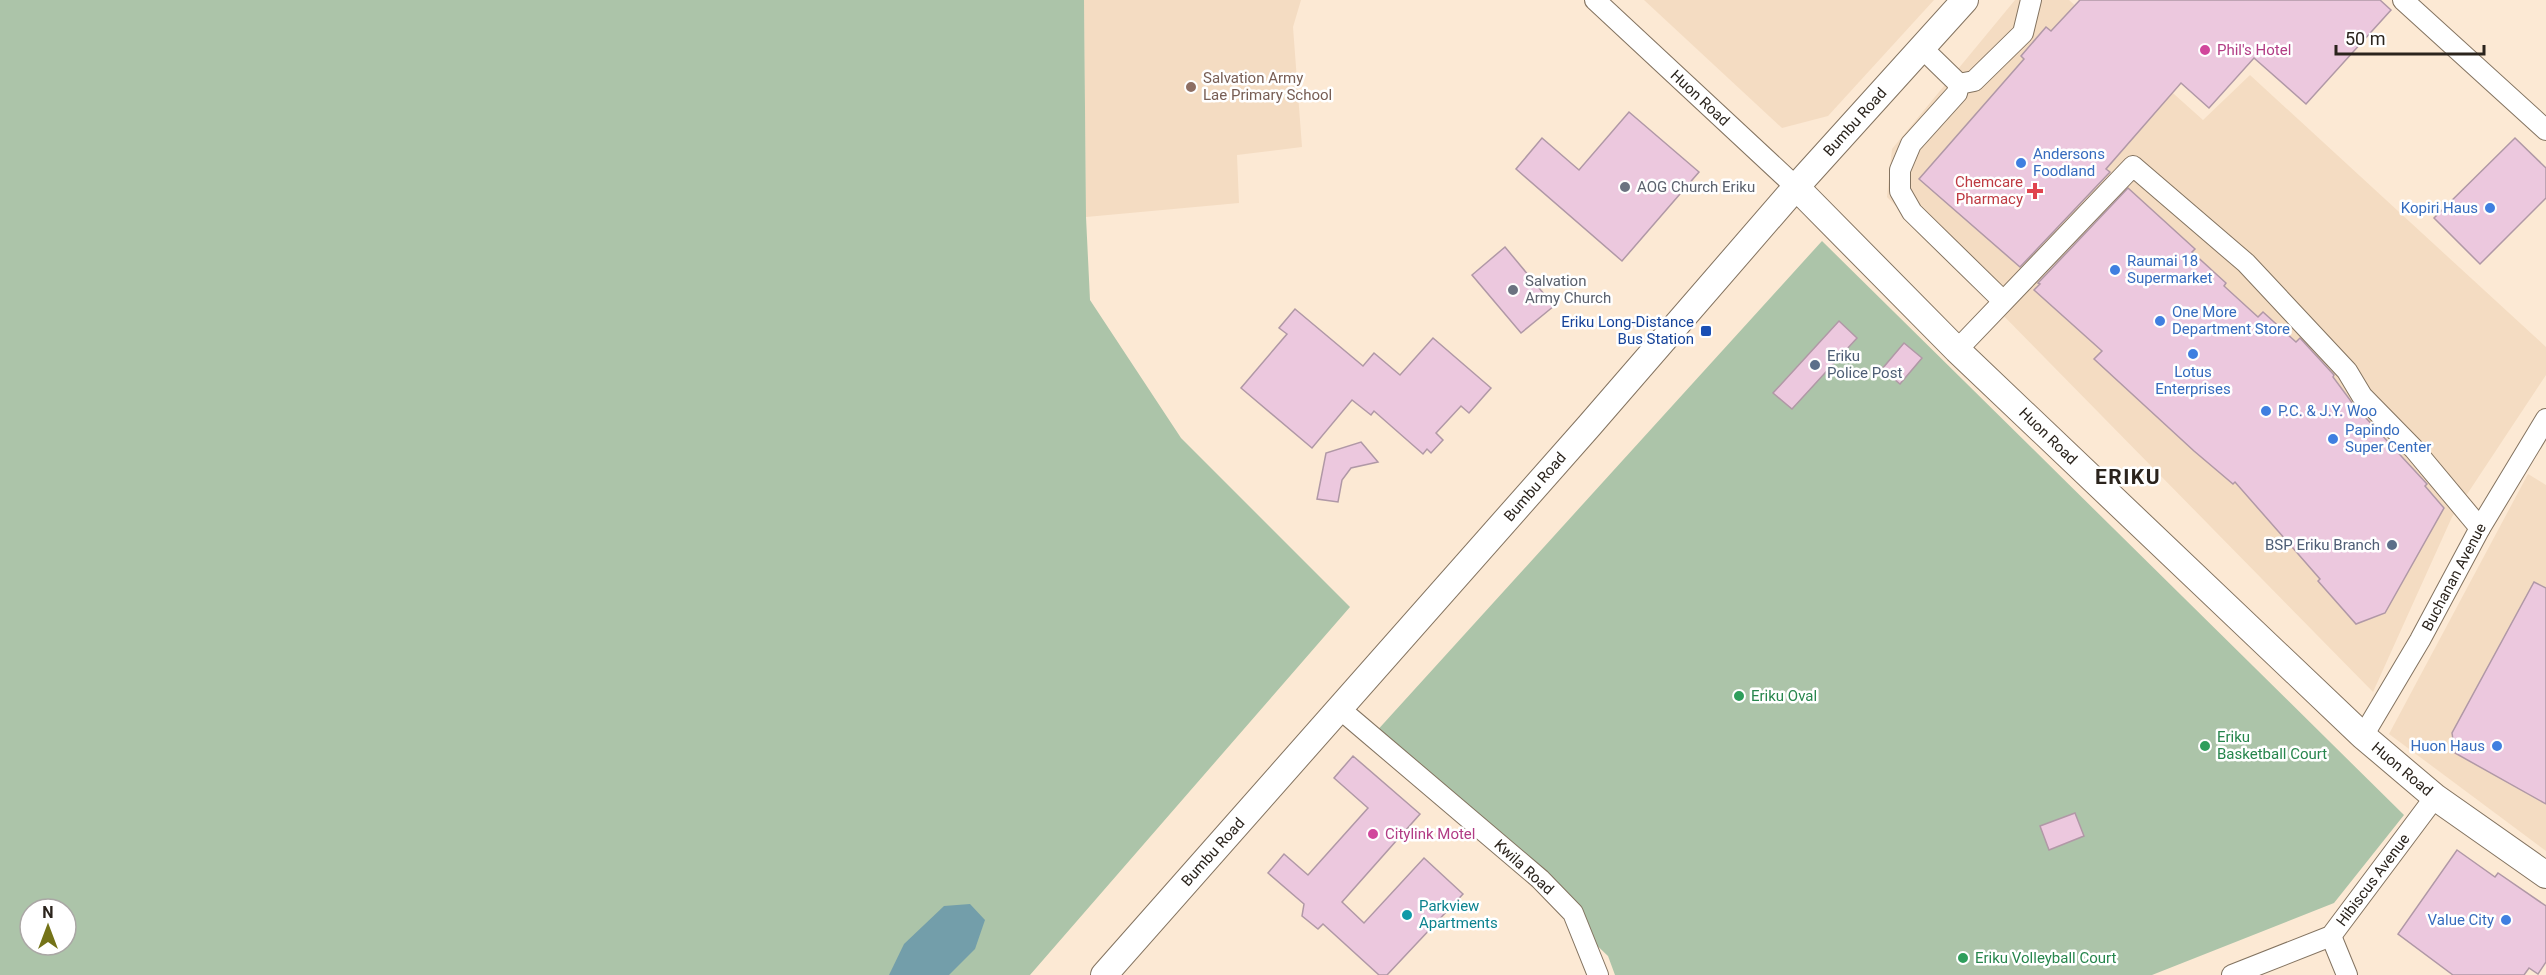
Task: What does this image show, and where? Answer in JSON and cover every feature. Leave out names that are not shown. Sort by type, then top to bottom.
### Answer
[{"type":"main road","name":"Bumbu Road","points":[[1104,975],[1340,709],[1796,187],[1965,0]]},
{"type":"main road","name":"Huon Road","points":[[1796,187],[1956,350],[2362,736],[2435,797],[2546,875]]},
{"type":"street","name":"Huon Road","points":[[1595,0],[1796,187]]},
{"type":"street","points":[[1959,84],[1974,81],[2023,33],[2031,0]]},
{"type":"street","points":[[2403,0],[2546,130]]},
{"type":"street","points":[[1922,48],[1959,84]]},
{"type":"street","points":[[1959,84],[1956,93],[1911,144],[1899,170],[1899,191],[1912,212],[2003,301]]},
{"type":"street","points":[[1956,350],[2133,166],[2246,263],[2347,371],[2362,396],[2414,449],[2480,528]]},
{"type":"street","name":"Buchanan Avenue","points":[[2362,736],[2420,640],[2480,528],[2546,418]]},
{"type":"street","name":"Kwila Road","points":[[1340,709],[1531,871],[1573,913],[1598,975]]},
{"type":"street","name":"Hibiscus Avenue","points":[[2232,975],[2331,936],[2435,797]]},
{"type":"street","points":[[2331,936],[2347,975]]},
{"type":"shaded area","name":"Salvation Army Lae Primary School","points":[[1084,0],[1301,0],[1293,27],[1302,147],[1237,155],[1239,203],[1086,217]]},
{"type":"shaded area","points":[[1644,0],[1934,0],[1828,116],[1782,128]]},
{"type":"shaded area","points":[[2015,0],[2069,0],[2203,120],[2250,75],[2546,347],[2546,375],[2452,517],[2373,692],[1887,197],[1892,149]]},
{"type":"shaded area","points":[[2528,474],[2546,485],[2546,851],[2389,734]]},
{"type":"green space","points":[[0,0],[1084,0],[1086,217],[1090,300],[1181,438],[1350,607],[1030,975],[0,975]]},
{"type":"green space","points":[[1822,241],[2404,815],[2334,903],[2152,975],[1615,975],[1608,956],[1374,734]]},
{"type":"water","points":[[970,904],[985,920],[975,949],[949,975],[889,975],[904,944],[944,906]]},
{"type":"building","points":[[2080,0],[2380,0],[2391,10],[2306,104],[2254,58],[2209,108],[2181,83],[2106,169],[2110,172],[2020,267],[1919,179],[2024,59],[2021,56],[2046,27],[2051,31]]},
{"type":"building","name":"AOG Church Eriku","points":[[1629,112],[1699,172],[1622,261],[1516,169],[1542,138],[1579,170]]},
{"type":"building","name":"Kopiri Haus","points":[[2515,138],[2546,168],[2546,198],[2480,264],[2434,218]]},
{"type":"building","points":[[2128,188],[2195,249],[2192,252],[2258,317],[2263,312],[2296,342],[2300,338],[2334,375],[2333,377],[2353,404],[2427,484],[2425,486],[2444,508],[2385,613],[2356,624],[2235,482],[2233,484],[2194,451],[2094,359],[2102,351],[2034,290],[2040,284],[2038,283]]},
{"type":"building","name":"Salvation Army Church","points":[[1505,247],[1554,306],[1521,333],[1472,275]]},
{"type":"building","points":[[1295,309],[1363,366],[1374,353],[1400,375],[1433,338],[1491,388],[1469,413],[1461,406],[1436,433],[1443,440],[1431,453],[1427,449],[1423,454],[1374,411],[1371,415],[1352,400],[1312,448],[1241,388],[1287,334],[1279,328]]},
{"type":"building","name":"Eriku Police Post","points":[[1839,321],[1857,338],[1792,409],[1773,393]]},
{"type":"building","points":[[1904,343],[1922,358],[1900,384],[1882,369]]},
{"type":"building","points":[[1361,442],[1378,462],[1351,468],[1342,480],[1338,502],[1317,499],[1326,453]]},
{"type":"building","points":[[2534,582],[2546,588],[2546,804],[2455,753],[2452,733]]},
{"type":"building","points":[[1353,756],[1420,814],[1342,902],[1364,923],[1424,858],[1463,894],[1387,975],[1379,975],[1323,924],[1318,929],[1302,916],[1304,904],[1268,873],[1284,854],[1308,875],[1368,808],[1334,778]]},
{"type":"building","points":[[2075,813],[2084,836],[2049,850],[2040,826]]},
{"type":"building","name":"Value City","points":[[2457,850],[2495,877],[2498,873],[2546,906],[2546,962],[2538,974],[2529,968],[2524,975],[2453,975],[2398,934]]},
{"type":"place","name":"Phil's Hotel","points":[[2205,50]]},
{"type":"place","name":"Salvation Army Lae Primary School","points":[[1191,87]]},
{"type":"place","name":"Andersons Foodland","points":[[2021,163]]},
{"type":"place","name":"AOG Church Eriku","points":[[1625,187]]},
{"type":"place","name":"Chemcare Pharmacy","points":[[2035,191]]},
{"type":"place","name":"Kopiri Haus","points":[[2490,208]]},
{"type":"place","name":"Raumai 18 Supermarket","points":[[2115,270]]},
{"type":"place","name":"Salvation Army Church","points":[[1513,290]]},
{"type":"place","name":"One More Department Store","points":[[2160,321]]},
{"type":"place","name":"Eriku Long-Distance Bus Station","points":[[1706,331]]},
{"type":"place","name":"Lotus Enterprises","points":[[2193,354]]},
{"type":"place","name":"Eriku Police Post","points":[[1815,365]]},
{"type":"place","name":"P.C. & J.Y. Woo","points":[[2266,411]]},
{"type":"place","name":"Papindo Super Center","points":[[2333,439]]},
{"type":"place","name":"BSP Eriku Branch","points":[[2392,545]]},
{"type":"place","name":"Eriku Oval","points":[[1739,696]]},
{"type":"place","name":"Eriku Basketball Court","points":[[2205,746]]},
{"type":"place","name":"Huon Haus","points":[[2497,746]]},
{"type":"place","name":"Citylink Motel","points":[[1373,834]]},
{"type":"place","name":"Parkview Apartments","points":[[1407,915]]},
{"type":"place","name":"Value City","points":[[2506,920]]},
{"type":"place","name":"Eriku Volleyball Court","points":[[1963,958]]},
{"type":"district","name":"ERIKU","points":[[2128,477]]}]
